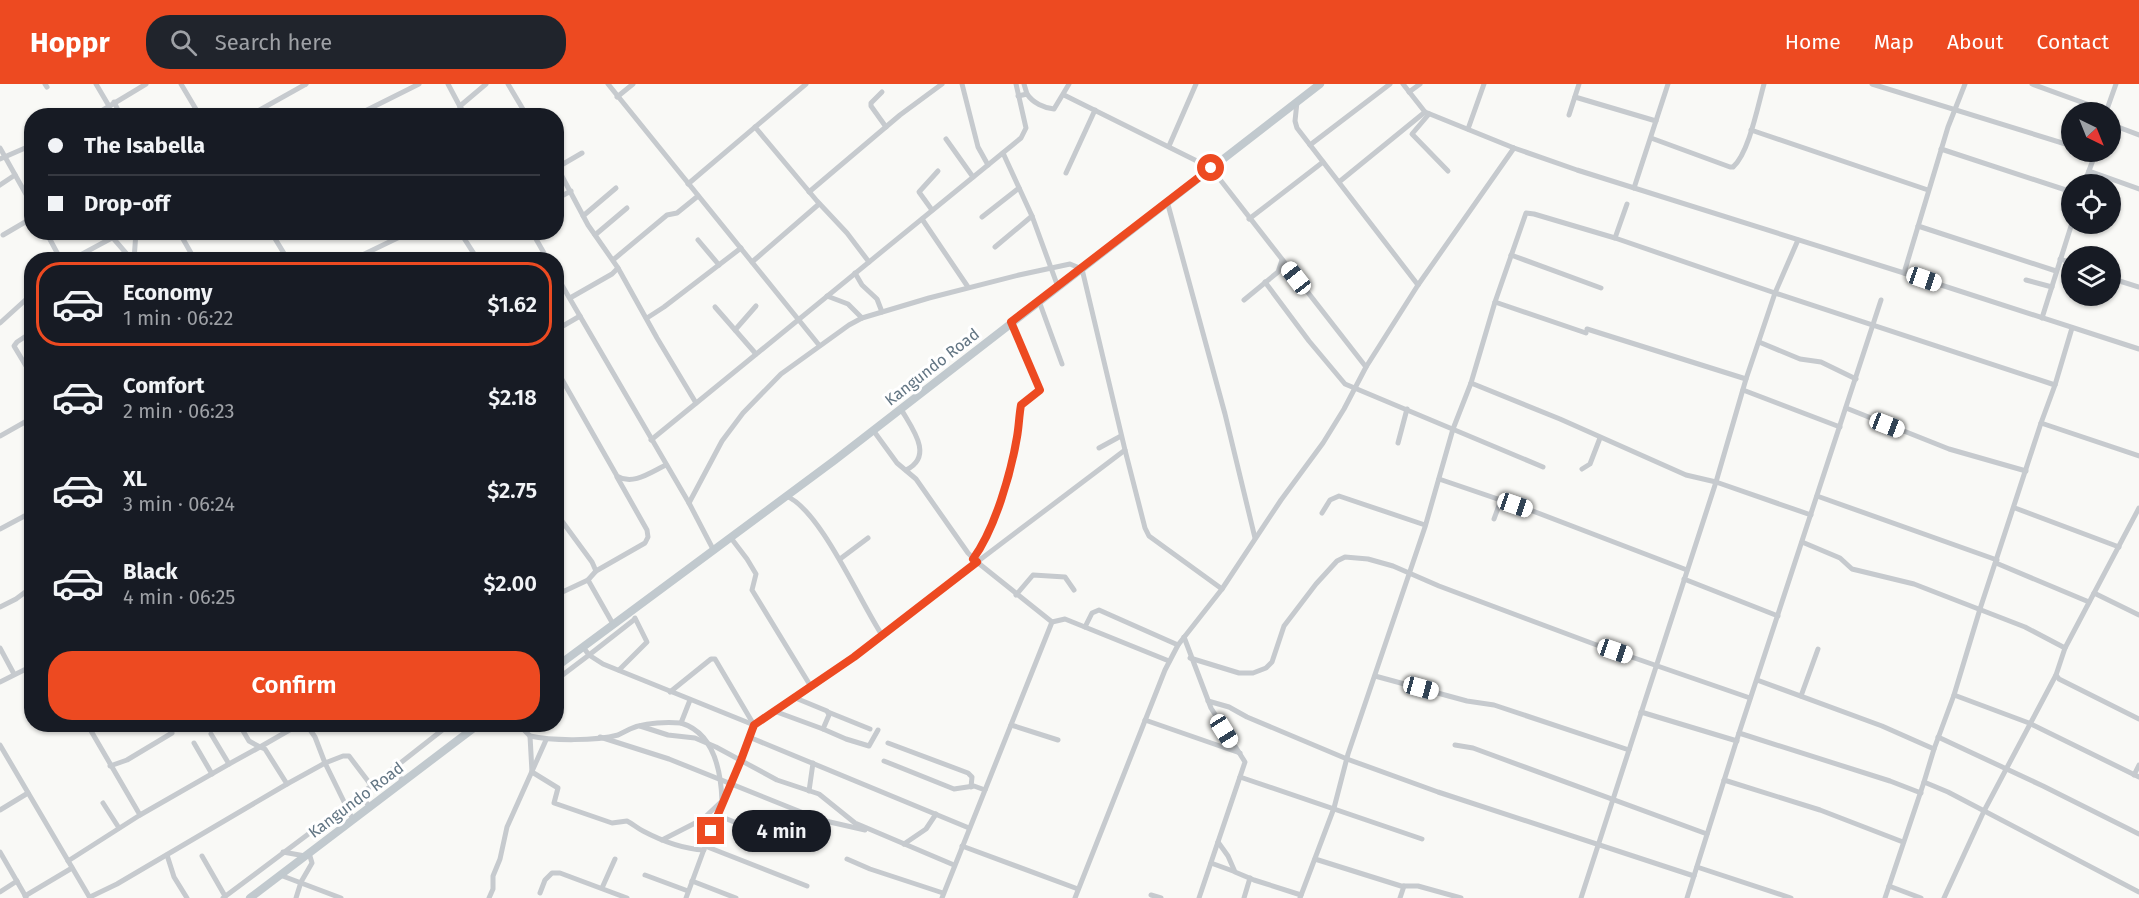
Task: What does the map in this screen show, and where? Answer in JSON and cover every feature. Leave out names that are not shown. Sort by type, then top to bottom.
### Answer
[{"type":"highway","name":"Kangundo Road","points":[[564,661],[613,624],[633,615],[1320,84]]},
{"type":"highway","name":"Kangundo Road","points":[[250,898],[467,732]]},
{"type":"street","points":[[96,84],[114,108]]},
{"type":"street","points":[[105,108],[146,84]]},
{"type":"street","points":[[181,84],[195,108]]},
{"type":"street","points":[[263,108],[306,84]]},
{"type":"street","points":[[371,108],[419,84]]},
{"type":"street","points":[[448,84],[460,107],[486,84]]},
{"type":"street","points":[[508,84],[522,108]]},
{"type":"street","points":[[608,84],[819,345]]},
{"type":"street","points":[[617,97],[633,84]]},
{"type":"street","points":[[688,184],[806,84]]},
{"type":"street","points":[[809,192],[886,127],[942,84]]},
{"type":"street","points":[[962,84],[978,147],[988,165]]},
{"type":"street","points":[[651,440],[1024,134],[1026,129],[1016,84]]},
{"type":"street","points":[[1024,84],[1031,100],[1052,109],[1056,108],[1069,84]]},
{"type":"street","points":[[1169,147],[1196,84]]},
{"type":"street","points":[[1310,145],[1390,84]]},
{"type":"street","points":[[1403,84],[1427,113],[1514,148],[2139,349]]},
{"type":"street","points":[[1409,92],[1420,84]]},
{"type":"street","points":[[1468,129],[1484,84]]},
{"type":"street","points":[[1569,115],[1579,84]]},
{"type":"street","points":[[1634,188],[1668,84]]},
{"type":"street","points":[[1651,138],[1731,167],[1738,162],[1751,130],[1764,85],[1755,84]]},
{"type":"street","points":[[1872,84],[1935,104],[1956,108],[2061,142]]},
{"type":"street","points":[[1904,273],[1941,149],[1965,84]]},
{"type":"street","points":[[2032,84],[2080,102]]},
{"type":"street","points":[[2110,102],[2116,84]]},
{"type":"street","points":[[882,92],[871,102],[871,106],[886,127]]},
{"type":"street","points":[[1018,96],[1027,94]]},
{"type":"street","points":[[1064,95],[1211,168],[1366,367]]},
{"type":"street","points":[[1575,97],[1656,121]]},
{"type":"street","points":[[1297,102],[1295,124],[1418,285]]},
{"type":"street","points":[[1066,173],[1095,110]]},
{"type":"street","points":[[1427,113],[1412,134],[1448,171]]},
{"type":"street","points":[[1339,182],[1427,113]]},
{"type":"street","points":[[755,127],[819,204],[847,233],[869,262]]},
{"type":"street","points":[[2121,128],[2139,135]]},
{"type":"street","points":[[1751,130],[1928,190]]},
{"type":"street","points":[[946,139],[973,177]]},
{"type":"street","points":[[0,148],[3,158],[24,192]]},
{"type":"street","points":[[1075,898],[1169,661],[1178,645],[1222,589],[1255,538],[1323,443],[1366,367],[1418,285],[1514,148]]},
{"type":"street","points":[[3,158],[24,149]]},
{"type":"street","points":[[1941,149],[2061,188]]},
{"type":"street","points":[[564,162],[582,153]]},
{"type":"street","points":[[1003,153],[1032,216],[1058,287]]},
{"type":"street","points":[[1249,219],[1323,162]]},
{"type":"street","points":[[2088,174],[2092,162]]},
{"type":"street","points":[[933,210],[919,192],[938,171]]},
{"type":"street","points":[[2089,171],[2139,189]]},
{"type":"street","points":[[0,185],[15,176]]},
{"type":"street","points":[[564,178],[595,235],[618,268],[696,403]]},
{"type":"street","points":[[584,216],[616,188]]},
{"type":"street","points":[[982,217],[1019,188]]},
{"type":"street","points":[[564,195],[571,191]]},
{"type":"street","points":[[613,260],[667,214],[677,213],[698,196]]},
{"type":"street","points":[[1167,201],[1222,403],[1255,538]]},
{"type":"street","points":[[752,262],[819,204]]},
{"type":"street","points":[[1615,238],[1627,204]]},
{"type":"street","points":[[595,235],[627,208]]},
{"type":"street","points":[[1211,863],[1300,896],[1334,808],[1347,759],[1425,525],[1453,429],[1471,383],[1495,302],[1526,213],[1534,213],[1615,238],[2055,386]]},
{"type":"street","points":[[995,246],[1032,216]]},
{"type":"street","points":[[922,219],[968,287]]},
{"type":"street","points":[[3,236],[24,223]]},
{"type":"street","points":[[1918,226],[2056,271]]},
{"type":"street","points":[[2042,318],[2068,234]]},
{"type":"street","points":[[86,252],[109,240]]},
{"type":"street","points":[[115,240],[126,252]]},
{"type":"street","points":[[369,252],[393,240]]},
{"type":"street","points":[[698,240],[719,265]]},
{"type":"street","points":[[1581,898],[1716,482],[1746,379],[1775,293],[1798,240]]},
{"type":"street","points":[[647,318],[664,308],[741,248]]},
{"type":"street","points":[[1511,255],[1601,288]]},
{"type":"street","points":[[1244,300],[1280,269],[1282,260]]},
{"type":"street","points":[[689,503],[722,441],[743,412],[781,374],[835,333],[862,318],[882,312],[968,287],[1070,264],[1082,269],[1121,436],[1147,532],[1152,539],[1222,589]]},
{"type":"street","points":[[570,298],[612,274],[618,268]]},
{"type":"street","points":[[855,273],[862,285],[877,298],[882,312]]},
{"type":"street","points":[[2026,280],[2052,288]]},
{"type":"street","points":[[2121,281],[2139,287]]},
{"type":"street","points":[[1265,282],[1342,381],[1354,389],[1543,467]]},
{"type":"street","points":[[564,289],[689,503],[714,551]]},
{"type":"street","points":[[827,296],[848,304],[862,318]]},
{"type":"street","points":[[1687,898],[1881,300]]},
{"type":"street","points":[[0,323],[24,301]]},
{"type":"street","points":[[1039,301],[1062,364]]},
{"type":"street","points":[[1495,302],[1746,379]]},
{"type":"street","points":[[735,330],[756,306]]},
{"type":"street","points":[[715,307],[756,354]]},
{"type":"street","points":[[564,325],[580,316]]},
{"type":"street","points":[[975,560],[1001,499],[1017,437],[1021,405],[1040,390],[1011,322]]},
{"type":"street","points":[[1885,898],[1954,695],[2072,328]]},
{"type":"street","points":[[24,337],[14,346],[24,363]]},
{"type":"street","points":[[1759,342],[1800,359],[1821,362],[1856,379]]},
{"type":"street","points":[[1471,383],[1560,419],[1686,476],[1716,482],[1811,515]]},
{"type":"street","points":[[564,384],[647,530],[648,537],[645,543],[596,571],[588,580],[564,591]]},
{"type":"street","points":[[1743,390],[1840,427]]},
{"type":"street","points":[[1846,408],[1949,449],[2026,471]]},
{"type":"street","points":[[901,409],[921,445],[918,458],[906,470]]},
{"type":"street","points":[[1398,443],[1407,409]]},
{"type":"street","points":[[0,436],[24,422]]},
{"type":"street","points":[[2041,423],[2139,456]]},
{"type":"street","points":[[873,430],[897,462],[922,486],[975,560],[1016,595],[1052,622],[1065,619],[1169,661]]},
{"type":"street","points":[[1100,448],[1121,436]]},
{"type":"street","points":[[1582,469],[1590,464],[1600,438]]},
{"type":"street","points":[[686,898],[722,801],[754,725],[854,657],[975,560],[1125,450]]},
{"type":"street","points":[[626,494],[627,486],[632,481],[666,465]]},
{"type":"street","points":[[617,476],[623,480],[632,481]]},
{"type":"street","points":[[1439,479],[1687,570]]},
{"type":"street","points":[[786,496],[800,503],[840,559],[882,635]]},
{"type":"street","points":[[1322,513],[1330,500],[1339,496],[1425,525]]},
{"type":"street","points":[[1817,496],[1996,562],[2090,603]]},
{"type":"street","points":[[1494,519],[1501,500]]},
{"type":"street","points":[[2015,508],[2119,547]]},
{"type":"street","points":[[1944,898],[1984,811],[2056,675],[2065,648],[2139,508]]},
{"type":"street","points":[[0,529],[24,516]]},
{"type":"street","points":[[564,524],[593,563],[596,571]]},
{"type":"street","points":[[732,538],[756,574],[752,590],[760,606],[810,685]]},
{"type":"street","points":[[840,559],[868,538]]},
{"type":"street","points":[[1802,542],[1840,558],[1852,568],[1914,584],[2025,627],[2065,648]]},
{"type":"street","points":[[1190,658],[1239,673],[1262,671],[1272,662],[1284,626],[1316,584],[1340,559],[1345,557],[1381,561],[1447,589],[1750,698]]},
{"type":"street","points":[[1016,595],[1033,575],[1065,577],[1074,590]]},
{"type":"street","points":[[1684,579],[1778,616]]},
{"type":"street","points":[[588,580],[613,624]]},
{"type":"street","points":[[0,606],[24,593]]},
{"type":"street","points":[[2094,593],[2139,615]]},
{"type":"street","points":[[1085,627],[1092,613],[1099,610],[1178,645]]},
{"type":"street","points":[[564,674],[589,655],[633,615],[647,642],[619,670]]},
{"type":"street","points":[[847,859],[942,896],[1052,622]]},
{"type":"street","points":[[1184,637],[1208,701],[1224,731],[1245,762],[1199,898]]},
{"type":"street","points":[[583,647],[589,655],[619,670],[754,725]]},
{"type":"street","points":[[0,648],[14,674]]},
{"type":"street","points":[[1801,696],[1818,649]]},
{"type":"street","points":[[670,692],[711,659],[716,659],[754,725]]},
{"type":"street","points":[[0,682],[24,670]]},
{"type":"street","points":[[2056,675],[2059,680],[2139,719]]},
{"type":"street","points":[[1375,676],[1467,701],[1494,705],[1629,750]]},
{"type":"street","points":[[1757,680],[1882,726],[1934,749]]},
{"type":"street","points":[[1954,695],[2029,723],[2137,776],[2139,765]]},
{"type":"street","points":[[794,697],[870,729]]},
{"type":"street","points":[[681,723],[690,700]]},
{"type":"street","points":[[1208,701],[1229,707],[1247,717],[1347,759],[1438,792],[1694,876]]},
{"type":"street","points":[[774,711],[869,746],[878,730]]},
{"type":"street","points":[[823,729],[829,715],[828,712]]},
{"type":"street","points":[[1641,712],[1737,741]]},
{"type":"street","points":[[1145,720],[1240,753]]},
{"type":"street","points":[[526,732],[530,736],[546,740],[615,735],[640,726],[663,722],[692,726],[708,743],[718,766],[722,801],[703,819],[662,840]]},
{"type":"street","points":[[1011,725],[1059,740]]},
{"type":"street","points":[[640,726],[668,735],[695,738],[708,743],[777,780],[827,800],[855,823],[954,865]]},
{"type":"street","points":[[91,732],[140,815]]},
{"type":"street","points":[[244,732],[249,741],[268,752],[287,784]]},
{"type":"street","points":[[68,861],[140,815],[286,732]]},
{"type":"street","points":[[312,732],[353,820]]},
{"type":"street","points":[[202,856],[224,897],[440,732]]},
{"type":"street","points":[[110,766],[127,760],[172,733]]},
{"type":"street","points":[[1739,733],[1921,793]]},
{"type":"street","points":[[211,734],[229,764]]},
{"type":"street","points":[[530,736],[532,772]]},
{"type":"street","points":[[600,737],[669,759],[821,820],[873,831]]},
{"type":"street","points":[[749,737],[969,828]]},
{"type":"street","points":[[1938,737],[2139,834]]},
{"type":"street","points":[[489,898],[507,827],[546,740]]},
{"type":"street","points":[[194,743],[212,774]]},
{"type":"street","points":[[888,743],[968,773],[972,777],[971,787]]},
{"type":"street","points":[[0,745],[90,897],[117,884],[325,763],[349,756],[372,785]]},
{"type":"street","points":[[1455,745],[1473,748],[1707,834]]},
{"type":"street","points":[[884,761],[954,789],[977,786],[985,790]]},
{"type":"street","points":[[809,791],[813,763]]},
{"type":"street","points":[[393,769],[404,782]]},
{"type":"street","points":[[532,772],[558,788],[554,803],[612,823],[627,821],[640,830],[684,848],[704,848],[807,886]]},
{"type":"street","points":[[1240,777],[1422,839]]},
{"type":"street","points":[[1724,780],[1820,810],[1903,842]]},
{"type":"street","points":[[1924,782],[2139,892]]},
{"type":"street","points":[[0,810],[28,793]]},
{"type":"street","points":[[361,794],[370,808]]},
{"type":"street","points":[[103,803],[119,828]]},
{"type":"street","points":[[336,813],[344,828]]},
{"type":"street","points":[[904,844],[926,829],[936,814]]},
{"type":"street","points":[[717,815],[801,849]]},
{"type":"street","points":[[1218,842],[1228,856],[1234,872]]},
{"type":"street","points":[[962,846],[1078,890]]},
{"type":"street","points":[[0,852],[26,897],[72,868]]},
{"type":"street","points":[[282,852],[307,855],[312,862],[301,882],[296,898]]},
{"type":"street","points":[[167,855],[174,876],[187,898]]},
{"type":"street","points":[[602,888],[615,859]]},
{"type":"street","points":[[1315,859],[1404,886],[1418,886],[1461,898]]},
{"type":"street","points":[[1697,867],[1791,898]]},
{"type":"street","points":[[540,892],[544,880],[552,873],[570,876],[627,898]]},
{"type":"street","points":[[280,875],[341,898]]},
{"type":"street","points":[[645,875],[688,891]]},
{"type":"street","points":[[1244,898],[1250,878]]},
{"type":"street","points":[[692,881],[736,898]]},
{"type":"street","points":[[0,892],[17,882]]},
{"type":"street","points":[[1400,898],[1404,886]]},
{"type":"street","points":[[1889,886],[1921,898]]},
{"type":"street","points":[[1151,895],[1161,898]]},
{"type":"route","points":[[711,831],[754,725],[854,657],[977,562],[973,559],[987,536],[1001,499],[1017,437],[1021,405],[1040,390],[1011,322],[1211,168]]}]
